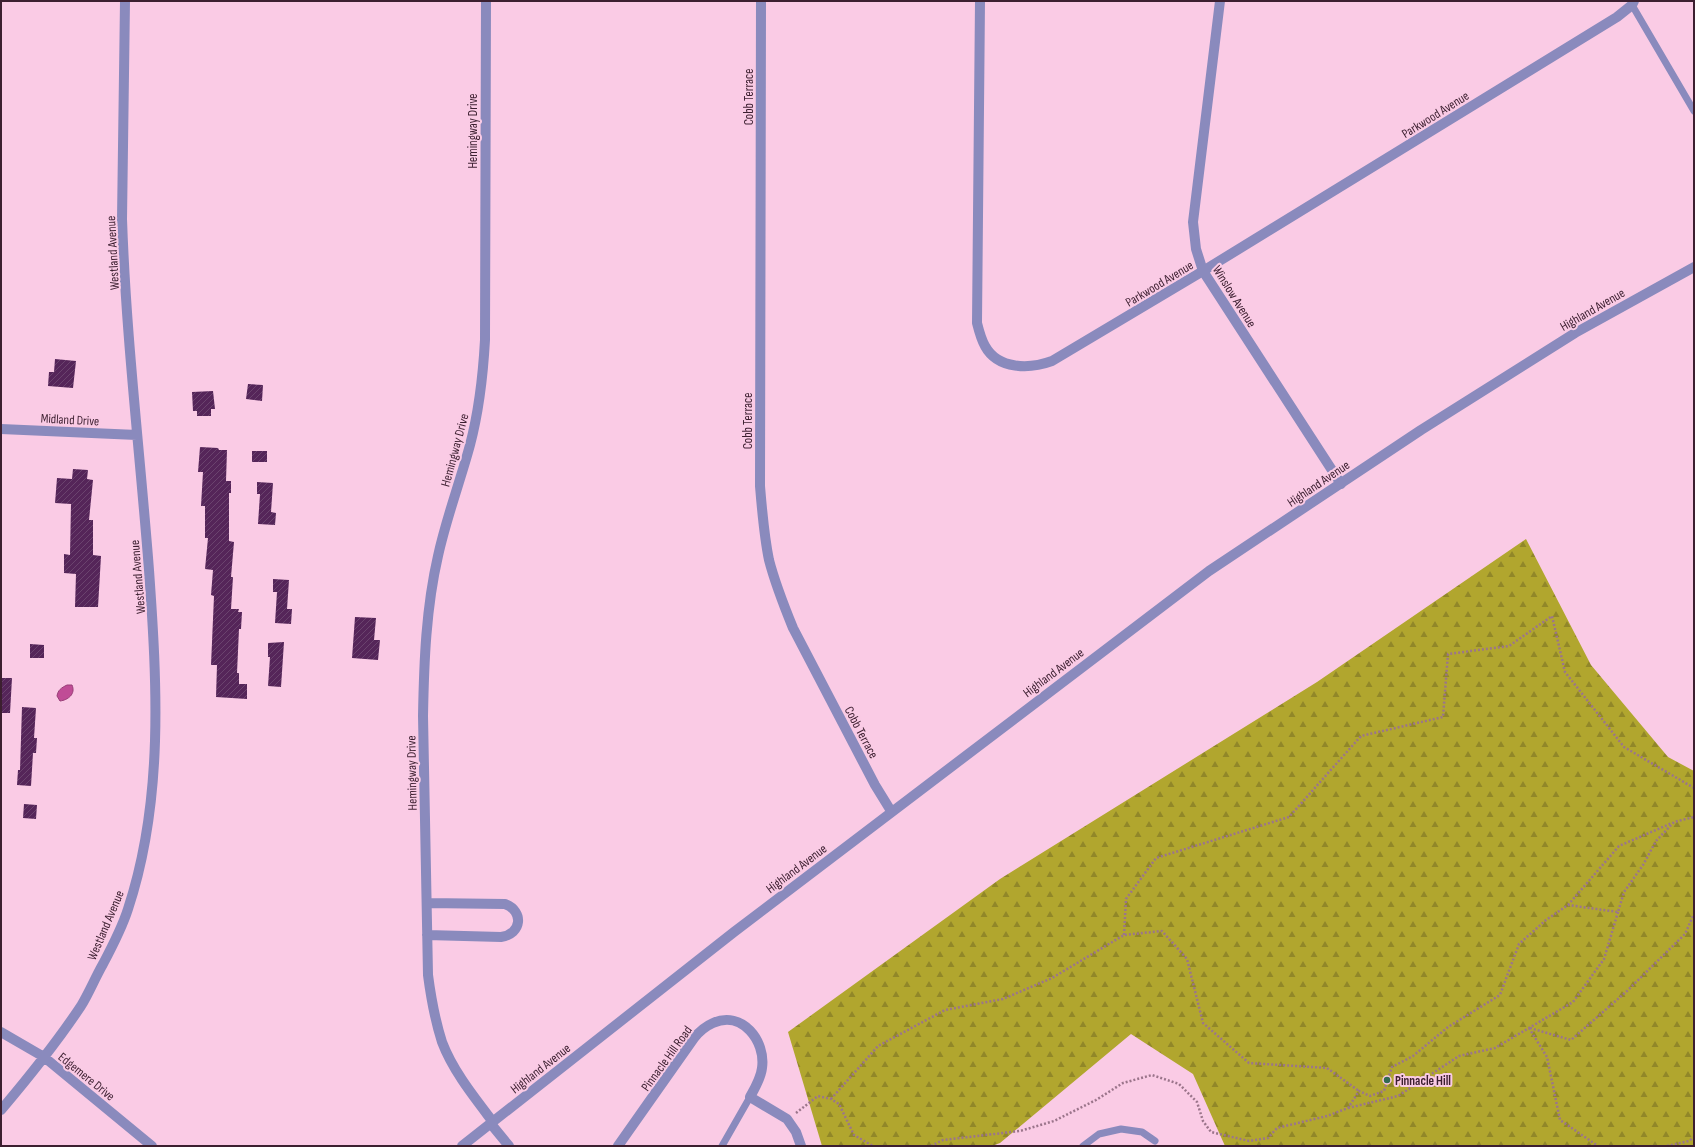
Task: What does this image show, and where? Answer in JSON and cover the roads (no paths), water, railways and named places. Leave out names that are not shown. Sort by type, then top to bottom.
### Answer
[{"type":"street","name":"Westland Avenue","points":[[1,1110],[44,1057],[81,1005],[128,912],[138,876],[147,831],[155,742],[156,682],[154,627],[137,435],[122,219],[125,1]]},
{"type":"street","name":"Hemingway Drive","points":[[486,1],[484,368],[477,413],[470,444],[438,554],[428,616],[424,678],[424,708],[429,986],[442,1042],[458,1073],[492,1123]]},
{"type":"street","name":"Cobb Terrace","points":[[761,1],[760,486],[766,538],[770,560],[783,605],[793,628],[875,785],[892,811]]},
{"type":"street","name":"Parkwood Avenue","points":[[980,1],[976,315],[980,335],[986,348],[994,357],[1012,365],[1027,367],[1052,361],[1203,271],[1617,17],[1633,3]]},
{"type":"street","name":"Winslow Avenue","points":[[1220,1],[1193,222],[1196,249],[1203,271],[1341,484]]},
{"type":"street","name":"Highland Avenue","points":[[462,1146],[734,932],[1209,571],[1422,430],[1574,333],[1694,266]]},
{"type":"street","name":"Midland Drive","points":[[1,429],[137,435]]},
{"type":"street","points":[[427,903],[505,904],[514,909],[518,919],[515,930],[507,936],[501,938],[427,935]]},
{"type":"street","name":"Pinnacle Hill Road","points":[[618,1146],[694,1038],[714,1022],[722,1020],[738,1022],[753,1032],[762,1048],[761,1075],[750,1097]]},
{"type":"street","name":"Edgemere Drive","points":[[1,1032],[44,1057],[152,1146]]},
{"type":"street","points":[[750,1097],[787,1119],[796,1132],[801,1146]]},
{"type":"street","points":[[492,1123],[509,1146]]},
{"type":"lane","points":[[1633,3],[1694,112]]},
{"type":"lane","points":[[722,1146],[750,1097]]},
{"type":"lane","points":[[1083,1146],[1099,1134],[1121,1129],[1142,1132],[1155,1141]]},
{"type":"place","name":"Pinnacle Hill","points":[[1387,1080]]}]
